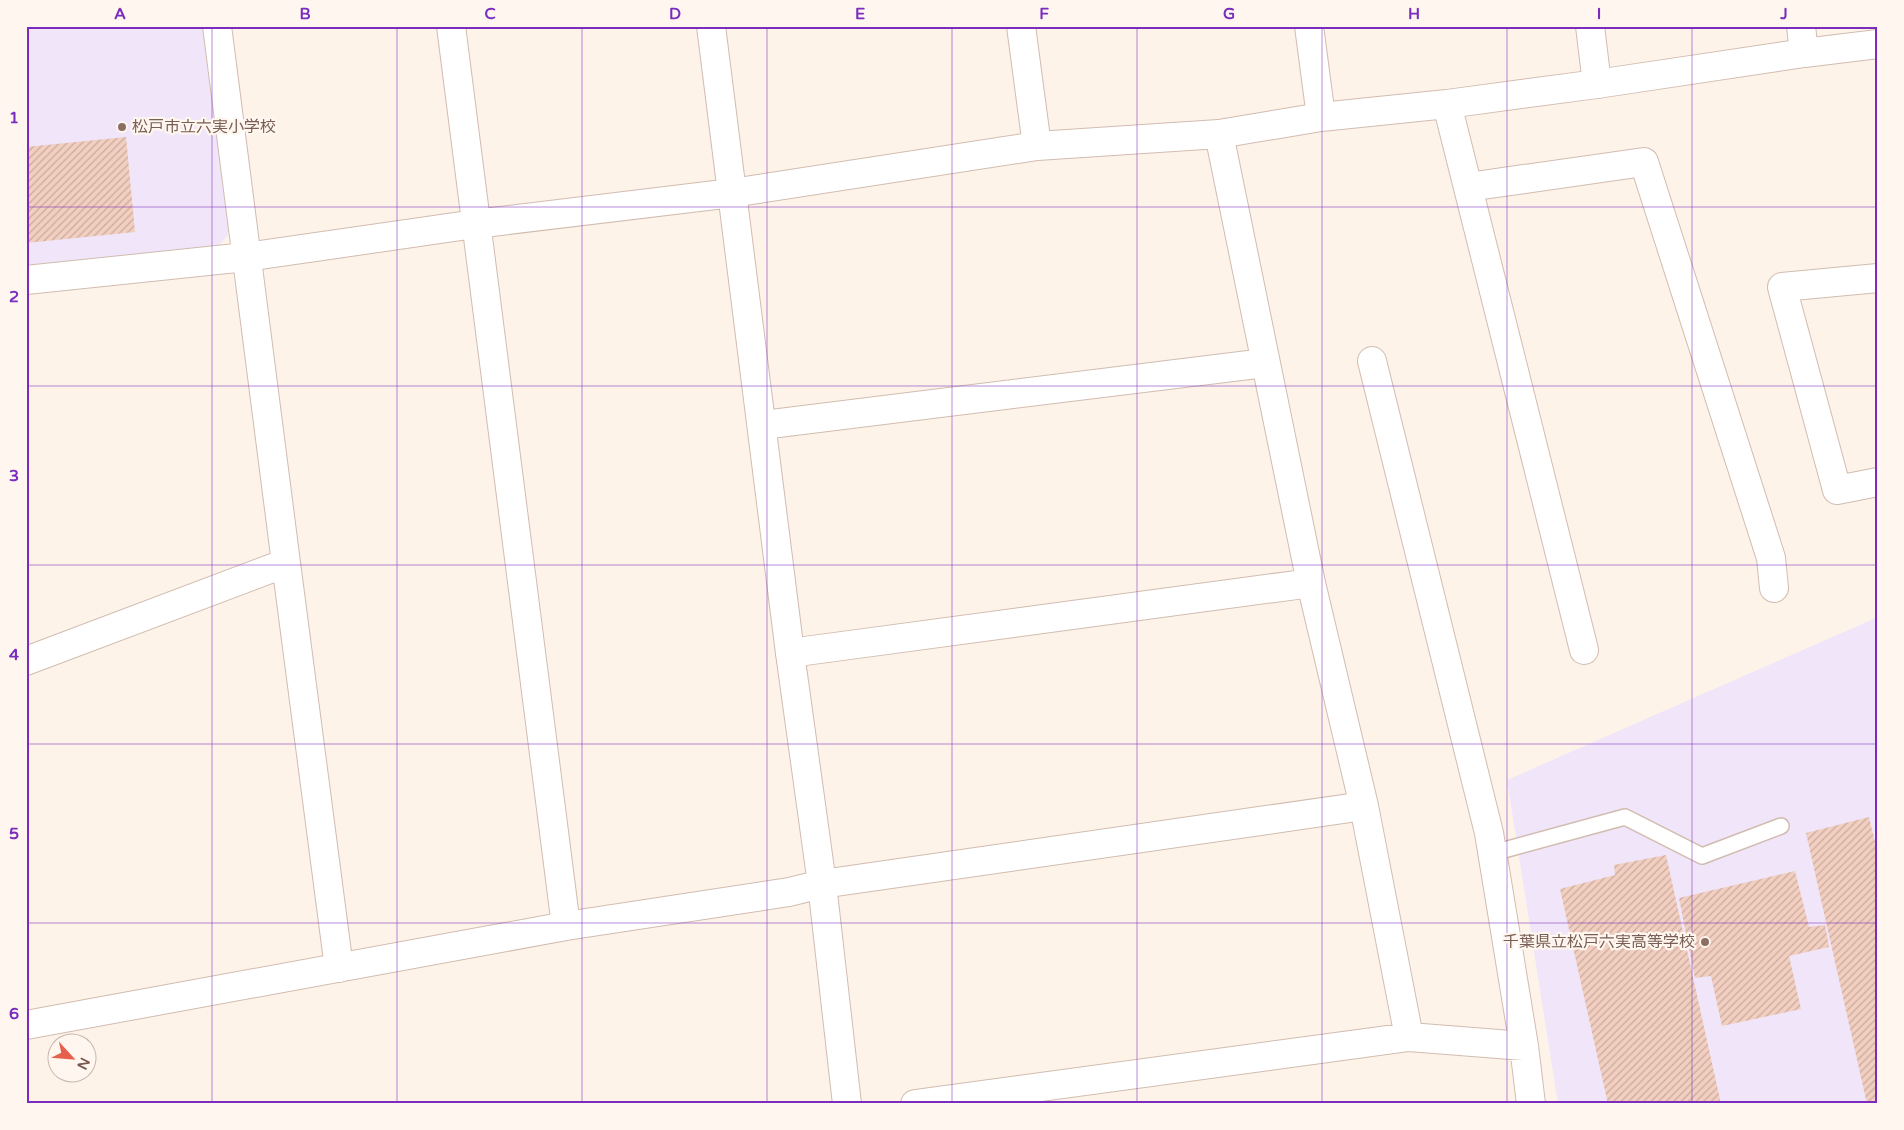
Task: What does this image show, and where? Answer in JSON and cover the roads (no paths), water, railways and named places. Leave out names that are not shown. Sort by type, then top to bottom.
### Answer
[{"type":"street","points":[[217,26],[339,968]]},
{"type":"street","points":[[451,26],[566,926]]},
{"type":"street","points":[[711,26],[790,653],[822,884],[847,1104]]},
{"type":"street","points":[[1021,26],[1037,146]]},
{"type":"street","points":[[1309,26],[1321,117]]},
{"type":"street","points":[[1590,26],[1597,84]]},
{"type":"street","points":[[26,280],[246,257],[475,224],[732,193],[1037,146],[1219,134],[1321,117],[1447,104],[1597,84],[1802,39],[1878,44]]},
{"type":"street","points":[[1447,104],[1584,650]]},
{"type":"street","points":[[1219,134],[1311,583],[1364,806],[1409,1037]]},
{"type":"street","points":[[1468,188],[1644,162],[1771,558],[1774,588]]},
{"type":"street","points":[[1878,278],[1782,287],[1837,490],[1878,482]]},
{"type":"street","points":[[1372,361],[1489,833],[1524,1046],[1531,1104]]},
{"type":"street","points":[[762,425],[1265,362]]},
{"type":"street","points":[[26,661],[286,563]]},
{"type":"street","points":[[790,653],[1311,583]]},
{"type":"street","points":[[26,1025],[566,926],[779,893],[822,884],[1364,806]]},
{"type":"street","points":[[915,1104],[1409,1037],[1524,1046]]},
{"type":"lane","points":[[1493,853],[1625,817],[1702,856],[1780,826]]},
{"type":"place","name":"松戸市立六実小学校","points":[[122,127]]},
{"type":"place","name":"千葉県立松戸六実高等学校","points":[[1705,942]]}]
